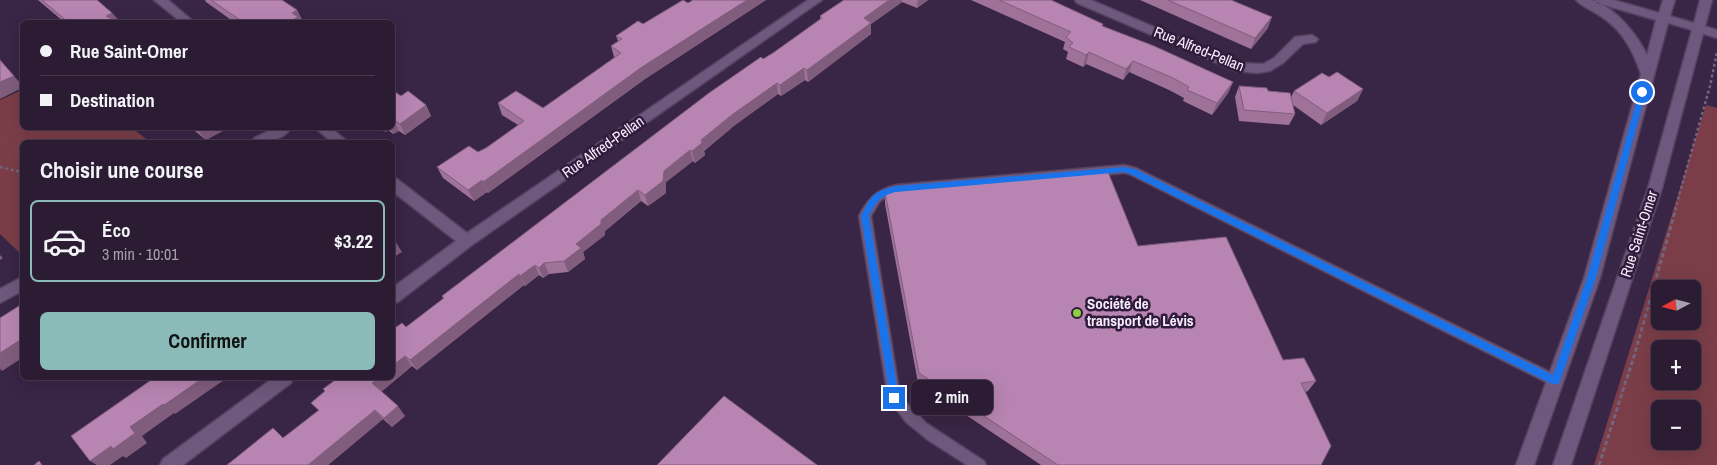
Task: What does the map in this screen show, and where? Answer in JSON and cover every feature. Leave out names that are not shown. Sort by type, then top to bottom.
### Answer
[{"type":"street","points":[[160,0],[185,20]]},
{"type":"street","name":"Rue Alfred-Pellan","points":[[395,294],[467,241],[816,0]]},
{"type":"street","name":"Rue Alfred-Pellan","points":[[1081,0],[1236,67],[1254,71],[1274,65],[1299,40],[1312,40]]},
{"type":"street","points":[[1582,0],[1611,17],[1629,35],[1637,46],[1648,75]]},
{"type":"street","points":[[1601,0],[1717,34]]},
{"type":"street","points":[[1526,465],[1592,278],[1662,18],[1669,0]]},
{"type":"street","name":"Rue Saint-Omer","points":[[1562,465],[1655,188],[1680,102],[1706,0]]},
{"type":"street","points":[[263,140],[280,130]]},
{"type":"street","points":[[325,130],[338,140]]},
{"type":"street","points":[[395,185],[467,241]]},
{"type":"street","points":[[0,297],[20,285]]},
{"type":"street","points":[[169,465],[282,380]]},
{"type":"lane","points":[[979,465],[918,424],[900,407],[894,398],[865,216],[874,198],[883,192],[896,189],[1124,169],[1132,171],[1556,381]]},
{"type":"path","points":[[1599,465],[1637,344],[1710,86],[1717,52]]},
{"type":"path","points":[[0,167],[20,172]]},
{"type":"shaded area","points":[[20,91],[20,130],[135,130],[147,140],[20,140],[20,253],[0,234],[0,100]]},
{"type":"shaded area","points":[[1706,105],[1717,108],[1717,465],[1594,465],[1651,282],[1651,330],[1701,330],[1701,280],[1652,280]]},
{"type":"building","points":[[42,0],[97,0],[112,13],[106,16],[111,19],[109,20],[66,20]]},
{"type":"building","points":[[211,0],[282,0],[297,10],[292,13],[298,17],[294,19],[296,20],[240,20]]},
{"type":"building","points":[[683,0],[688,3],[693,0],[747,0],[642,67],[483,182],[482,180],[468,190],[437,167],[469,146],[478,152],[486,148],[524,121],[498,103],[516,91],[543,108],[621,53],[611,46],[622,39],[616,36],[638,21],[643,24]]},
{"type":"building","points":[[844,0],[889,0],[864,18],[871,23],[807,70],[804,68],[780,85],[777,83],[733,114],[701,140],[702,143],[664,171],[663,181],[645,195],[638,190],[601,220],[601,224],[576,244],[581,248],[564,261],[544,263],[539,268],[535,265],[520,276],[519,274],[410,360],[405,356],[395,364],[395,328],[402,323],[406,327],[444,298],[442,296],[709,93],[761,57],[763,59],[773,53],[822,18],[820,16]]},
{"type":"building","points":[[999,0],[1051,0],[1103,24],[1102,26],[1154,46],[1233,82],[1217,103],[1187,90],[1189,87],[1173,78],[1133,61],[1126,69],[1089,52],[1086,55],[1069,47],[1073,43],[1066,37],[1071,32]]},
{"type":"building","points":[[1168,0],[1231,0],[1272,17],[1255,38]]},
{"type":"building","points":[[0,60],[14,76],[0,82]]},
{"type":"building","points":[[1337,72],[1363,89],[1327,113],[1294,91],[1322,73],[1329,77]]},
{"type":"building","points":[[1239,86],[1267,88],[1268,91],[1290,93],[1295,114],[1244,110]]},
{"type":"building","points":[[408,91],[426,105],[400,124],[395,120],[395,92],[401,96]]},
{"type":"building","name":"Société de transport de Lévis","points":[[1108,172],[1138,246],[1226,237],[1283,360],[1304,358],[1316,381],[1301,383],[1331,446],[1321,465],[1058,465],[919,373],[885,192]]},
{"type":"building","points":[[20,305],[20,340],[0,353],[0,318]]},
{"type":"building","points":[[151,380],[200,380],[130,427],[135,433],[113,449],[111,446],[90,461],[71,436]]},
{"type":"building","points":[[335,380],[376,380],[372,383],[398,406],[384,418],[375,410],[308,465],[227,465],[273,428],[283,438],[319,410],[311,403],[325,391],[323,389]]},
{"type":"building","points":[[724,396],[817,465],[657,465]]},
{"type":"building","points":[[39,461],[42,465],[34,465]]},
{"type":"place","name":"Société de transport de Lévis","points":[[1077,313]]},
{"type":"route","points":[[894,398],[867,240],[865,216],[874,198],[883,192],[896,189],[1124,169],[1132,171],[1556,381],[1592,278],[1642,92]]}]
